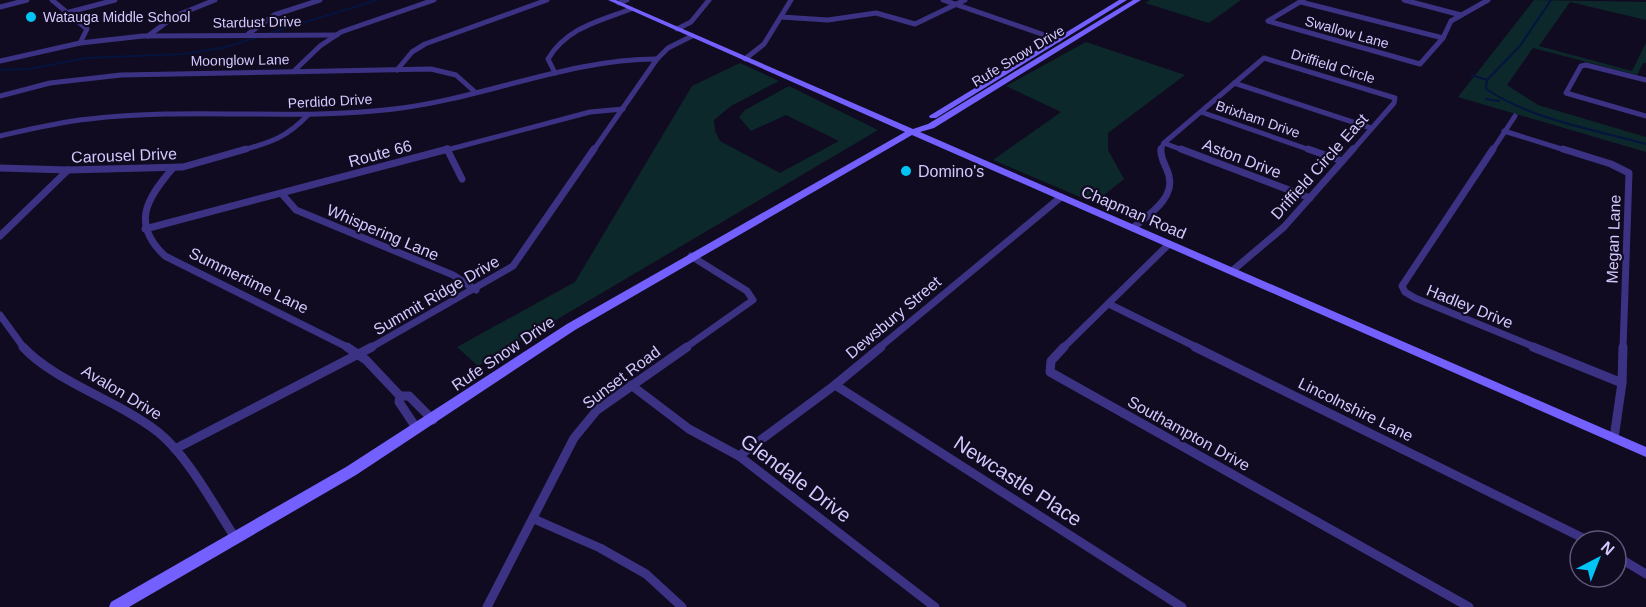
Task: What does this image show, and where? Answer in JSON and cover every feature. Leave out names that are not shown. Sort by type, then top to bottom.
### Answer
[{"type":"main road","name":"Rufe Snow Drive","points":[[116,607],[351,471],[433,420],[571,327],[691,256],[911,132],[923,122],[1124,0]]},
{"type":"main road","name":"Rufe Snow Drive","points":[[911,132],[931,126],[995,89],[1138,0]]},
{"type":"main road","name":"Chapman Road","points":[[615,2],[1646,452]]},
{"type":"street","points":[[0,7],[27,0]]},
{"type":"street","points":[[52,0],[87,29],[80,44]]},
{"type":"street","points":[[66,13],[115,0]]},
{"type":"street","points":[[148,36],[175,16],[215,0]]},
{"type":"street","points":[[248,34],[274,15],[320,0]]},
{"type":"street","points":[[294,72],[320,46],[337,35],[434,0]]},
{"type":"street","points":[[397,69],[412,52],[425,44],[547,0]]},
{"type":"street","points":[[615,2],[627,0]]},
{"type":"street","points":[[677,29],[691,22],[709,0]]},
{"type":"street","points":[[745,59],[764,44],[791,0]]},
{"type":"street","points":[[943,0],[1059,40]]},
{"type":"street","points":[[781,17],[828,20],[876,13],[915,24],[965,0]]},
{"type":"street","points":[[1404,0],[1461,15]]},
{"type":"street","points":[[1302,1],[1443,38],[1451,21],[1488,0]]},
{"type":"street","name":"Swallow Lane","points":[[1302,1],[1269,21],[1420,64],[1443,38]]},
{"type":"street","points":[[555,73],[548,59],[559,41],[575,31],[632,9]]},
{"type":"street","name":"Stardust Drive","points":[[0,61],[80,44],[148,36],[286,33],[337,35]]},
{"type":"street","name":"Summit Ridge Drive","points":[[175,448],[359,354],[476,290],[513,266],[657,59],[668,48],[692,36]]},
{"type":"street","name":"Driffield Circle","points":[[1234,83],[1264,58],[1395,98]]},
{"type":"street","name":"Perdido Drive","points":[[0,136],[46,125],[100,118],[308,115],[395,109],[615,60],[657,59]]},
{"type":"street","points":[[1646,80],[1586,65],[1581,66],[1566,93],[1646,116]]},
{"type":"street","name":"Moonglow Lane","points":[[0,96],[50,82],[87,77],[397,69],[449,72],[469,82],[475,92]]},
{"type":"street","points":[[1133,228],[1165,198],[1170,190],[1171,182],[1160,151],[1164,143],[1234,83],[1371,128]]},
{"type":"street","name":"Driffield Circle East","points":[[1232,271],[1284,227],[1394,103],[1395,98]]},
{"type":"street","name":"Route 66","points":[[145,229],[590,112],[623,109]]},
{"type":"street","name":"Brixham Drive","points":[[1201,112],[1342,161]]},
{"type":"street","name":"Carousel Drive","points":[[0,168],[68,170],[173,168],[201,163],[276,141],[292,132],[308,115]]},
{"type":"street","name":"Hadley Drive","points":[[1515,116],[1402,286],[1405,292],[1415,298],[1622,383]]},
{"type":"street","name":"Megan Lane","points":[[1504,131],[1611,164],[1629,173],[1622,383],[1614,438]]},
{"type":"street","name":"Aston Drive","points":[[1164,143],[1310,198]]},
{"type":"street","points":[[447,149],[462,179]]},
{"type":"street","points":[[145,229],[145,211],[150,200],[158,184],[173,168]]},
{"type":"street","points":[[0,236],[68,170]]},
{"type":"street","name":"Whispering Lane","points":[[282,194],[296,210],[453,276],[476,290]]},
{"type":"street","name":"Dewsbury Street","points":[[739,456],[835,385],[1061,197]]},
{"type":"street","name":"Summertime Lane","points":[[145,229],[149,243],[165,256],[317,330],[359,354],[400,396],[409,396],[433,420]]},
{"type":"street","name":"Southampton Drive","points":[[1169,244],[1051,361],[1050,372],[1469,607]]},
{"type":"street","name":"Sunset Road","points":[[487,607],[574,438],[597,411],[753,300],[747,291],[691,256]]},
{"type":"street","name":"Lincolnshire Lane","points":[[1109,304],[1568,531]]},
{"type":"street","name":"Avalon Drive","points":[[0,315],[12,334],[34,359],[114,403],[158,432],[175,448],[236,539]]},
{"type":"street","name":"Glendale Drive","points":[[631,385],[689,429],[739,456],[935,607]]},
{"type":"street","name":"Newcastle Place","points":[[835,385],[1182,607]]},
{"type":"street","name":"Summertime Lane","points":[[400,396],[399,402],[417,429]]},
{"type":"street","points":[[534,519],[600,548],[646,574],[682,607]]},
{"type":"street","points":[[1628,563],[1646,574]]},
{"type":"green space","points":[[1150,0],[1241,0],[1209,23],[1145,3]]},
{"type":"green space","points":[[1534,0],[1646,2],[1646,20],[1570,2],[1539,46],[1632,71],[1646,43],[1646,63],[1643,63],[1637,75],[1533,48],[1507,85],[1538,105],[1646,137],[1646,152],[1458,97]]},
{"type":"green space","points":[[1086,42],[1185,75],[1108,133],[1108,150],[1124,179],[1094,203],[993,160],[1061,112],[1006,86]]},
{"type":"green space","points":[[740,63],[779,81],[731,106],[714,120],[715,131],[720,141],[780,173],[839,141],[786,115],[751,131],[739,117],[745,110],[789,86],[878,130],[478,366],[457,347],[575,282],[692,86]]},
{"type":"waterway","points":[[270,33],[377,0]]},
{"type":"waterway","points":[[1487,80],[1520,46],[1551,0]]},
{"type":"waterway","points":[[0,70],[29,69],[86,58],[184,54],[222,48],[258,37]]},
{"type":"waterway","points":[[1471,75],[1487,80]]},
{"type":"waterway","points":[[1487,80],[1486,89],[1523,109],[1646,144]]},
{"type":"waterway","points":[[1486,99],[1499,101]]},
{"type":"place","name":"Watauga Middle School","points":[[31,17]]},
{"type":"place","name":"Domino's","points":[[906,171]]}]
